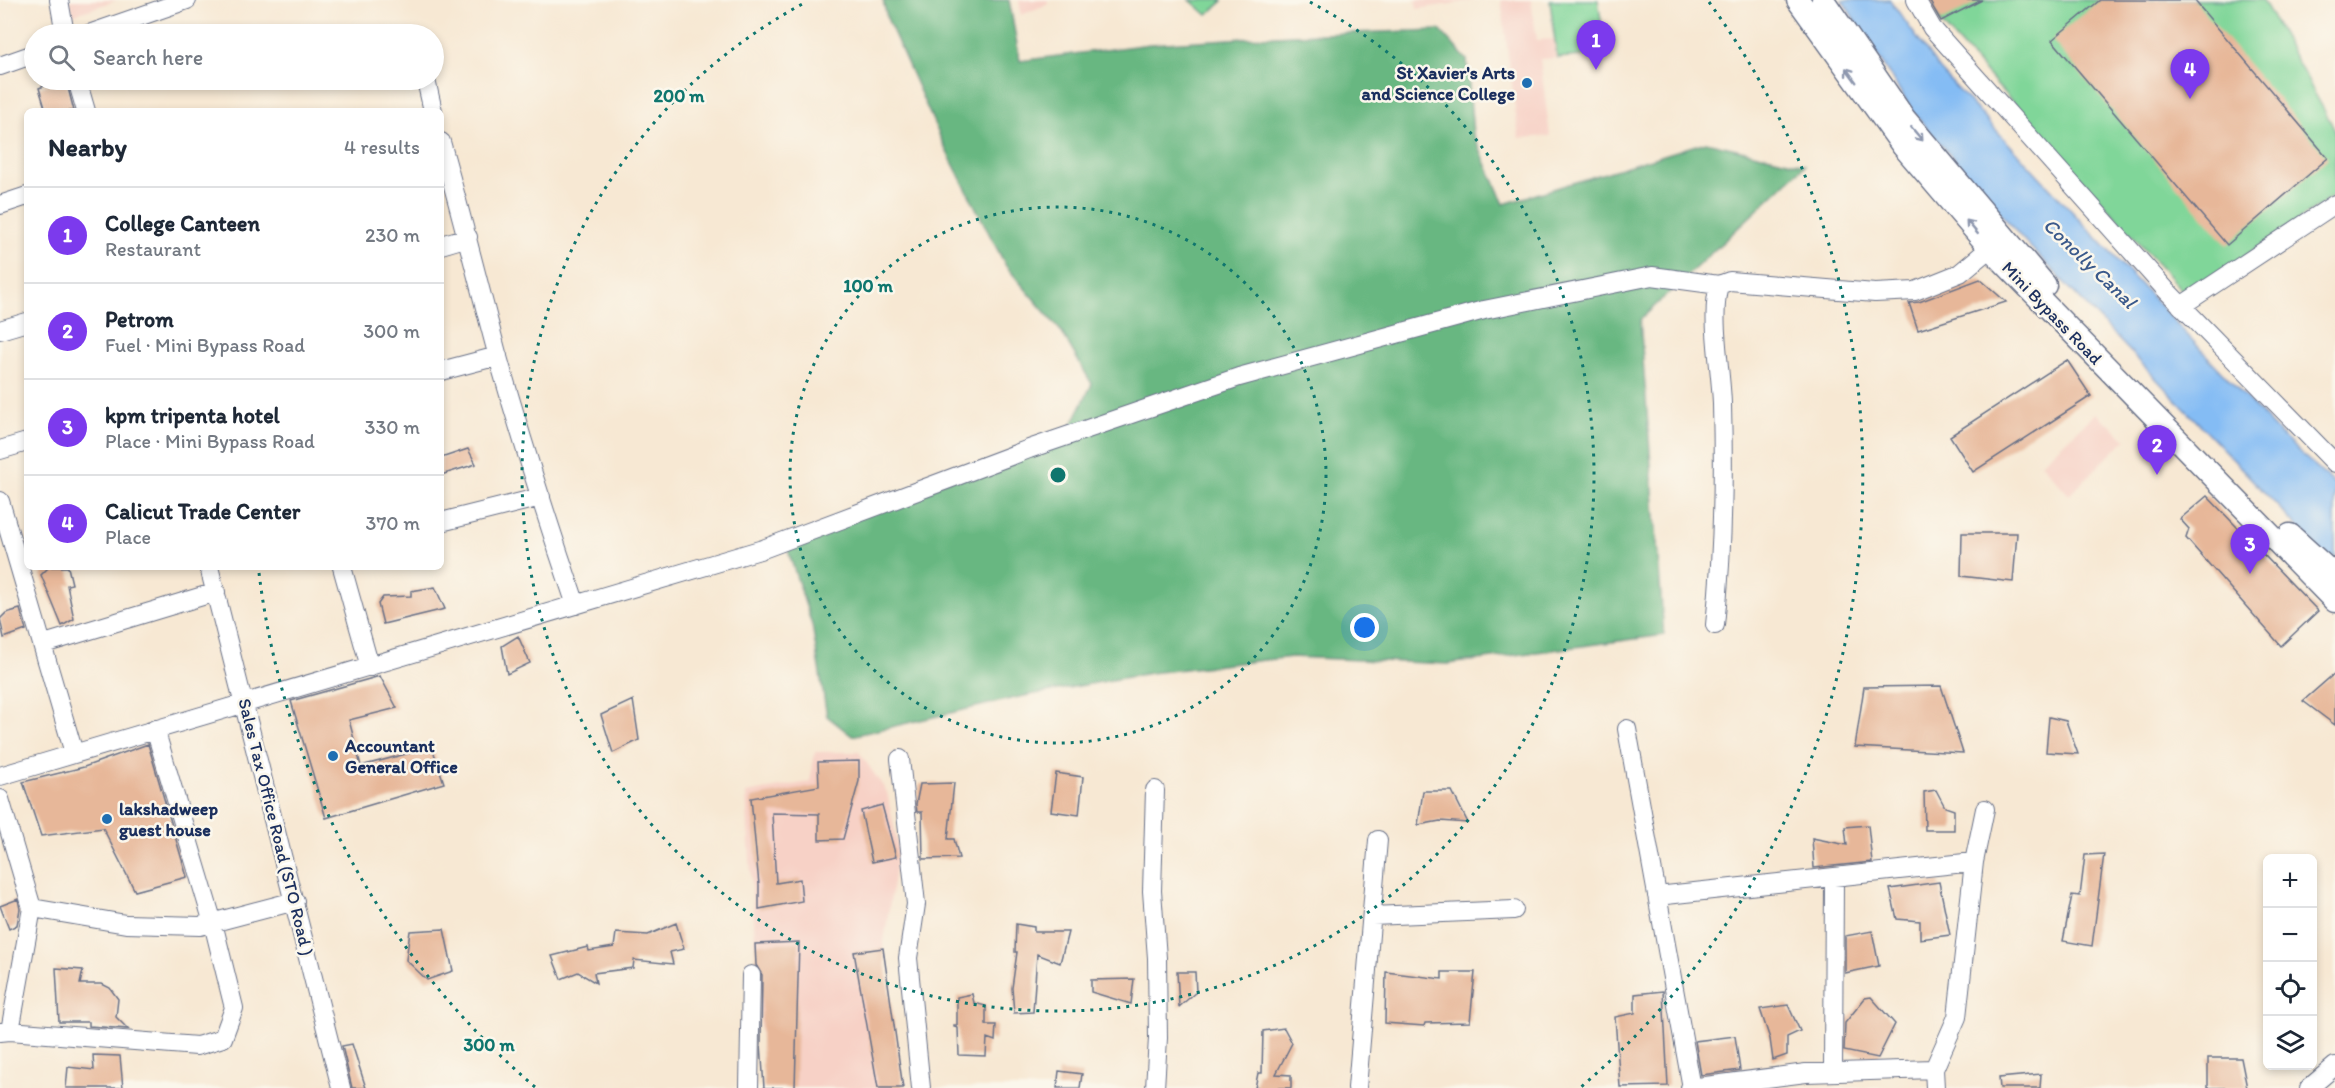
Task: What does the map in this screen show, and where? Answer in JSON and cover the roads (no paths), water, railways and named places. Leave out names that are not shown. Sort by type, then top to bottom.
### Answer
[{"type":"main road","name":"Mini Bypass Road","points":[[1798,0],[1903,146],[1990,248],[2335,601]]},
{"type":"main road","name":"Mini Bypass Road","points":[[1822,0],[1904,118],[2027,265],[2125,375],[2249,498],[2335,576]]},
{"type":"street","points":[[59,0],[63,24]]},
{"type":"street","points":[[118,24],[188,0]]},
{"type":"street","points":[[1916,0],[1932,28],[2181,306],[2335,463]]},
{"type":"street","points":[[0,66],[24,58]]},
{"type":"street","points":[[80,90],[85,108]]},
{"type":"street","points":[[428,90],[432,108]]},
{"type":"street","points":[[444,153],[498,356],[576,605]]},
{"type":"street","points":[[0,205],[24,196]]},
{"type":"street","points":[[2181,306],[2335,204]]},
{"type":"street","points":[[444,244],[468,237]]},
{"type":"street","points":[[0,776],[763,549],[1029,449],[1239,377],[1484,310],[1652,276],[1719,285],[1730,281],[1875,294],[1915,291],[1960,273],[1990,248]]},
{"type":"street","points":[[1715,625],[1724,489],[1722,400],[1716,307],[1719,285]]},
{"type":"street","points":[[0,330],[24,323]]},
{"type":"street","points":[[444,370],[498,356]]},
{"type":"street","points":[[0,450],[24,443]]},
{"type":"street","points":[[444,521],[541,497]]},
{"type":"street","points":[[0,501],[20,537],[24,555]]},
{"type":"street","points":[[27,570],[44,644],[74,753]]},
{"type":"street","name":"Sales Tax Office Road (STO Road )","points":[[210,570],[341,1088]]},
{"type":"street","points":[[343,570],[370,667]]},
{"type":"street","points":[[44,644],[216,592]]},
{"type":"street","points":[[0,799],[32,908],[5,1032],[197,1046],[223,1038],[234,1008],[213,922],[155,729]]},
{"type":"street","points":[[1627,729],[1691,1088],[1806,1073],[1934,1069]]},
{"type":"street","points":[[900,759],[916,904],[908,958],[921,1088]]},
{"type":"street","points":[[1155,790],[1152,891],[1158,1026],[1155,1088]]},
{"type":"street","points":[[1935,1088],[1934,1069],[1957,1017],[1974,862],[1985,809]]},
{"type":"street","points":[[1357,1088],[1378,840]]},
{"type":"street","points":[[1657,896],[1974,862]]},
{"type":"street","points":[[1833,1072],[1834,877]]},
{"type":"street","points":[[32,908],[126,924],[200,926],[295,902]]},
{"type":"street","points":[[1372,916],[1514,910]]},
{"type":"street","points":[[749,1088],[751,975]]},
{"type":"street","points":[[2309,1088],[2335,1066]]},
{"type":"water","name":"Conolly Canal","points":[[1842,0],[1890,0],[1940,70],[2279,433],[2335,485],[2335,557],[2325,556],[2021,237],[1914,113]]},
{"type":"place","name":"College Canteen","points":[[1596,70]]},
{"type":"place","name":"St Xavier's Arts and Science College","points":[[1527,83]]},
{"type":"place","name":"Calicut Trade Center","points":[[2190,99]]},
{"type":"place","name":"Petrom","points":[[2157,475]]},
{"type":"place","name":"kpm tripenta hotel","points":[[2250,574]]},
{"type":"place","name":"Accountant General Office","points":[[333,756]]},
{"type":"place","name":"lakshadweep guest house","points":[[107,819]]}]
